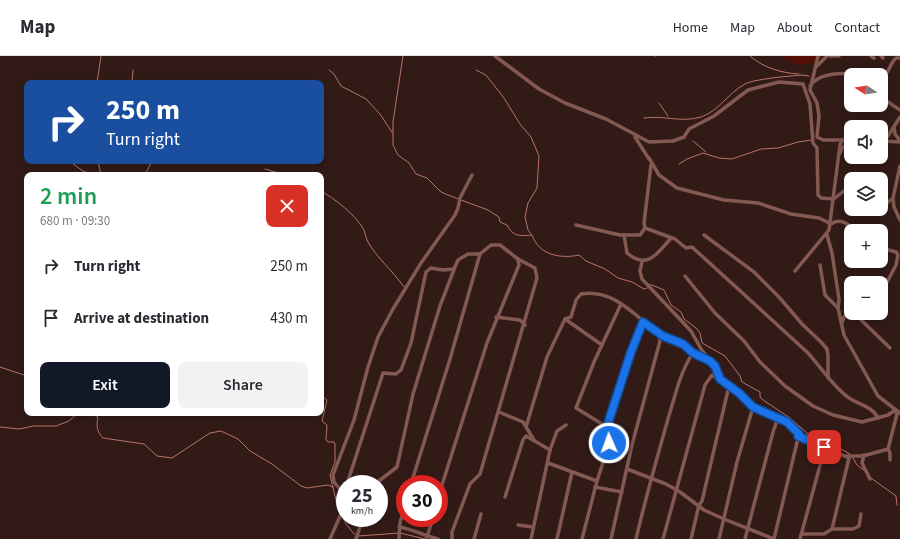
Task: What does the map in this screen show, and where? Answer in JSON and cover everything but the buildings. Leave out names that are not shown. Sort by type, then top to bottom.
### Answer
[{"type":"street","points":[[495,56],[540,89],[565,103],[606,119],[633,135],[649,142],[673,141],[684,137],[689,129],[714,116],[748,90],[779,82],[803,84],[810,104],[813,143],[817,148],[818,195],[821,198],[834,199]]},
{"type":"street","points":[[796,271],[826,235],[830,224],[842,140],[823,140],[817,137],[819,116],[810,87],[818,56]]},
{"type":"street","points":[[816,67],[829,56],[839,56]]},
{"type":"street","points":[[888,73],[893,60],[900,58]]},
{"type":"street","points":[[810,87],[814,82],[830,75],[844,75]]},
{"type":"street","points":[[888,102],[900,110]]},
{"type":"street","points":[[888,134],[900,117]]},
{"type":"street","points":[[894,127],[895,134],[900,142]]},
{"type":"street","points":[[633,135],[659,175],[677,188],[729,202],[758,203],[791,214],[819,218],[830,224]]},
{"type":"street","points":[[888,141],[900,142]]},
{"type":"street","points":[[839,156],[844,147]]},
{"type":"street","points":[[576,225],[624,236],[640,236],[645,228],[644,223],[652,170],[649,158]]},
{"type":"street","points":[[900,166],[893,198],[894,207],[900,220]]},
{"type":"street","points":[[336,484],[334,482],[333,475],[354,420],[368,367],[378,337],[393,309],[436,240],[454,215],[458,208],[460,198],[472,175]]},
{"type":"street","points":[[834,199],[838,194],[844,191]]},
{"type":"street","points":[[888,202],[893,198]]},
{"type":"street","points":[[830,224],[834,221],[840,221],[845,224]]},
{"type":"street","points":[[645,228],[676,239],[686,248],[692,247],[806,352],[819,365],[828,379],[849,398],[873,411],[878,418]]},
{"type":"street","points":[[704,235],[754,272],[779,297],[802,324],[821,342],[827,349],[828,379]]},
{"type":"street","points":[[826,235],[832,253],[839,299],[838,308],[847,342],[878,396],[900,413]]},
{"type":"street","points":[[624,236],[627,253],[642,262],[645,262],[660,251],[671,238]]},
{"type":"street","points":[[414,475],[450,359],[480,254],[491,245],[500,245],[518,259],[531,265],[537,273],[525,325],[480,474],[470,484],[452,532],[452,539]]},
{"type":"street","points":[[888,250],[899,253],[896,265],[888,280]]},
{"type":"street","points":[[386,475],[397,466],[413,394],[454,269],[458,260],[464,256],[468,254],[480,254]]},
{"type":"street","points":[[445,475],[496,317],[505,302],[519,264],[518,259]]},
{"type":"street","points":[[642,262],[640,271],[642,279],[691,332],[701,349],[715,366],[720,379]]},
{"type":"street","points":[[820,265],[825,295],[838,308]]},
{"type":"street","points":[[350,475],[383,373],[398,372],[411,343],[426,272],[431,268],[443,270],[454,269]]},
{"type":"street","points":[[685,276],[715,313],[744,341],[760,362],[785,386],[803,399],[825,412],[856,422],[867,422],[888,415],[895,410]]},
{"type":"street","points":[[526,427],[547,357],[565,319],[571,317],[576,300],[581,294],[598,294],[621,304],[659,334],[683,344],[693,353],[710,361]]},
{"type":"street","points":[[582,539],[596,481],[612,435],[607,427],[576,408],[621,304]]},
{"type":"street","points":[[841,324],[844,315],[848,313],[855,314],[890,348]]},
{"type":"street","points":[[496,317],[520,320],[525,325]]},
{"type":"street","points":[[565,319],[602,345]]},
{"type":"street","points":[[607,427],[631,352],[643,322]]},
{"type":"street","points":[[611,539],[627,469],[660,341],[659,334]]},
{"type":"street","points":[[636,539],[651,478],[675,395],[688,360],[693,353]]},
{"type":"street","points":[[627,469],[676,489],[699,505],[724,519],[774,539],[799,434],[794,428],[778,418],[753,407],[729,386],[712,375],[705,385],[676,489],[663,539]]},
{"type":"street","points":[[691,539],[699,505],[702,501],[729,386]]},
{"type":"street","points":[[719,539],[753,407]]},
{"type":"street","points":[[890,460],[890,453],[888,449],[897,414],[895,410]]},
{"type":"street","points":[[499,412],[523,422],[534,440]]},
{"type":"street","points":[[745,539],[778,418]]},
{"type":"street","points":[[531,539],[550,450],[557,431],[566,425]]},
{"type":"street","points":[[505,497],[523,440],[526,436],[550,450]]},
{"type":"street","points":[[798,436],[846,456],[850,460],[844,474],[832,529]]},
{"type":"street","points":[[800,539],[825,447]]},
{"type":"street","points":[[846,456],[864,455],[888,449]]},
{"type":"street","points":[[864,455],[862,463],[870,479]]},
{"type":"street","points":[[548,463],[596,481]]},
{"type":"street","points":[[557,539],[572,472]]},
{"type":"street","points":[[595,487],[622,492]]},
{"type":"street","points":[[474,539],[481,514]]},
{"type":"street","points":[[801,534],[824,534],[832,529],[857,528],[859,526],[861,514]]},
{"type":"street","points":[[518,524],[533,528]]},
{"type":"street","points":[[330,539],[336,525]]},
{"type":"street","points":[[356,539],[360,527]]},
{"type":"street","points":[[398,539],[399,527],[411,529],[427,537],[438,539]]},
{"type":"street","points":[[427,537],[430,527]]},
{"type":"shaded area","points":[[782,56],[829,56],[806,65],[800,65],[788,61]]},
{"type":"waterway","points":[[97,80],[101,56]]},
{"type":"waterway","points":[[393,133],[393,122],[403,56]]},
{"type":"waterway","points":[[750,56],[761,64],[773,69],[799,74]]},
{"type":"waterway","points":[[132,80],[133,70]]},
{"type":"waterway","points":[[329,70],[334,74],[341,86],[366,99],[380,114],[393,134],[393,145],[398,155],[409,163],[416,174],[427,178],[441,192],[458,199]]},
{"type":"waterway","points":[[476,70],[486,75],[504,98],[520,124],[531,137],[539,156],[537,188],[528,203],[525,217],[528,230],[531,234]]},
{"type":"waterway","points":[[802,75],[809,76]]},
{"type":"waterway","points":[[644,118],[659,117],[693,119],[701,117],[713,111],[733,92],[745,84],[764,79],[802,75]]},
{"type":"waterway","points":[[659,103],[668,116]]},
{"type":"waterway","points":[[679,164],[687,159],[703,153],[719,158],[732,159],[761,149],[778,148],[798,142],[812,140]]},
{"type":"waterway","points":[[693,141],[706,152]]},
{"type":"waterway","points":[[73,164],[86,172]]},
{"type":"waterway","points":[[99,164],[100,172]]},
{"type":"waterway","points":[[146,172],[150,164]]},
{"type":"waterway","points":[[265,169],[275,172]]},
{"type":"waterway","points":[[324,193],[351,213],[364,230],[367,240],[372,248],[404,287]]},
{"type":"waterway","points":[[461,200],[488,210],[499,217],[500,222],[507,225],[514,234],[532,235],[535,242],[551,254],[558,256],[579,255],[586,261],[605,269],[618,278],[632,282],[644,289],[647,288]]},
{"type":"waterway","points":[[649,285],[664,290],[671,305],[681,312],[684,319],[700,333],[702,343],[725,356],[740,376],[742,382],[760,392],[760,397],[763,400],[790,418],[809,435],[832,444],[850,454]]},
{"type":"waterway","points":[[0,367],[24,375]]},
{"type":"waterway","points":[[324,398],[327,400],[324,413]]},
{"type":"waterway","points":[[0,427],[19,429],[34,426],[56,426],[69,421],[75,416]]},
{"type":"waterway","points":[[96,416],[98,417],[97,423],[99,433],[103,438],[144,444],[157,456],[172,458],[210,433],[221,431],[238,439],[250,451],[272,464],[301,486],[307,488],[328,485],[333,487]]},
{"type":"waterway","points":[[323,416],[322,421],[327,425],[326,440],[328,442],[334,442],[335,444],[335,462],[330,475],[336,500]]},
{"type":"waterway","points":[[853,458],[857,465],[865,471]]},
{"type":"waterway","points":[[871,478],[896,496],[897,505]]},
{"type":"waterway","points":[[348,527],[355,535]]},
{"type":"waterway","points":[[358,536],[400,533],[425,539]]},
{"type":"route","points":[[609,443],[612,435],[611,431],[607,427],[609,425],[609,420],[621,381],[639,329],[643,322],[656,330],[659,334],[683,344],[693,353],[710,361],[715,366],[720,379],[739,393],[758,411],[787,422],[799,434],[798,436],[824,447]]}]
